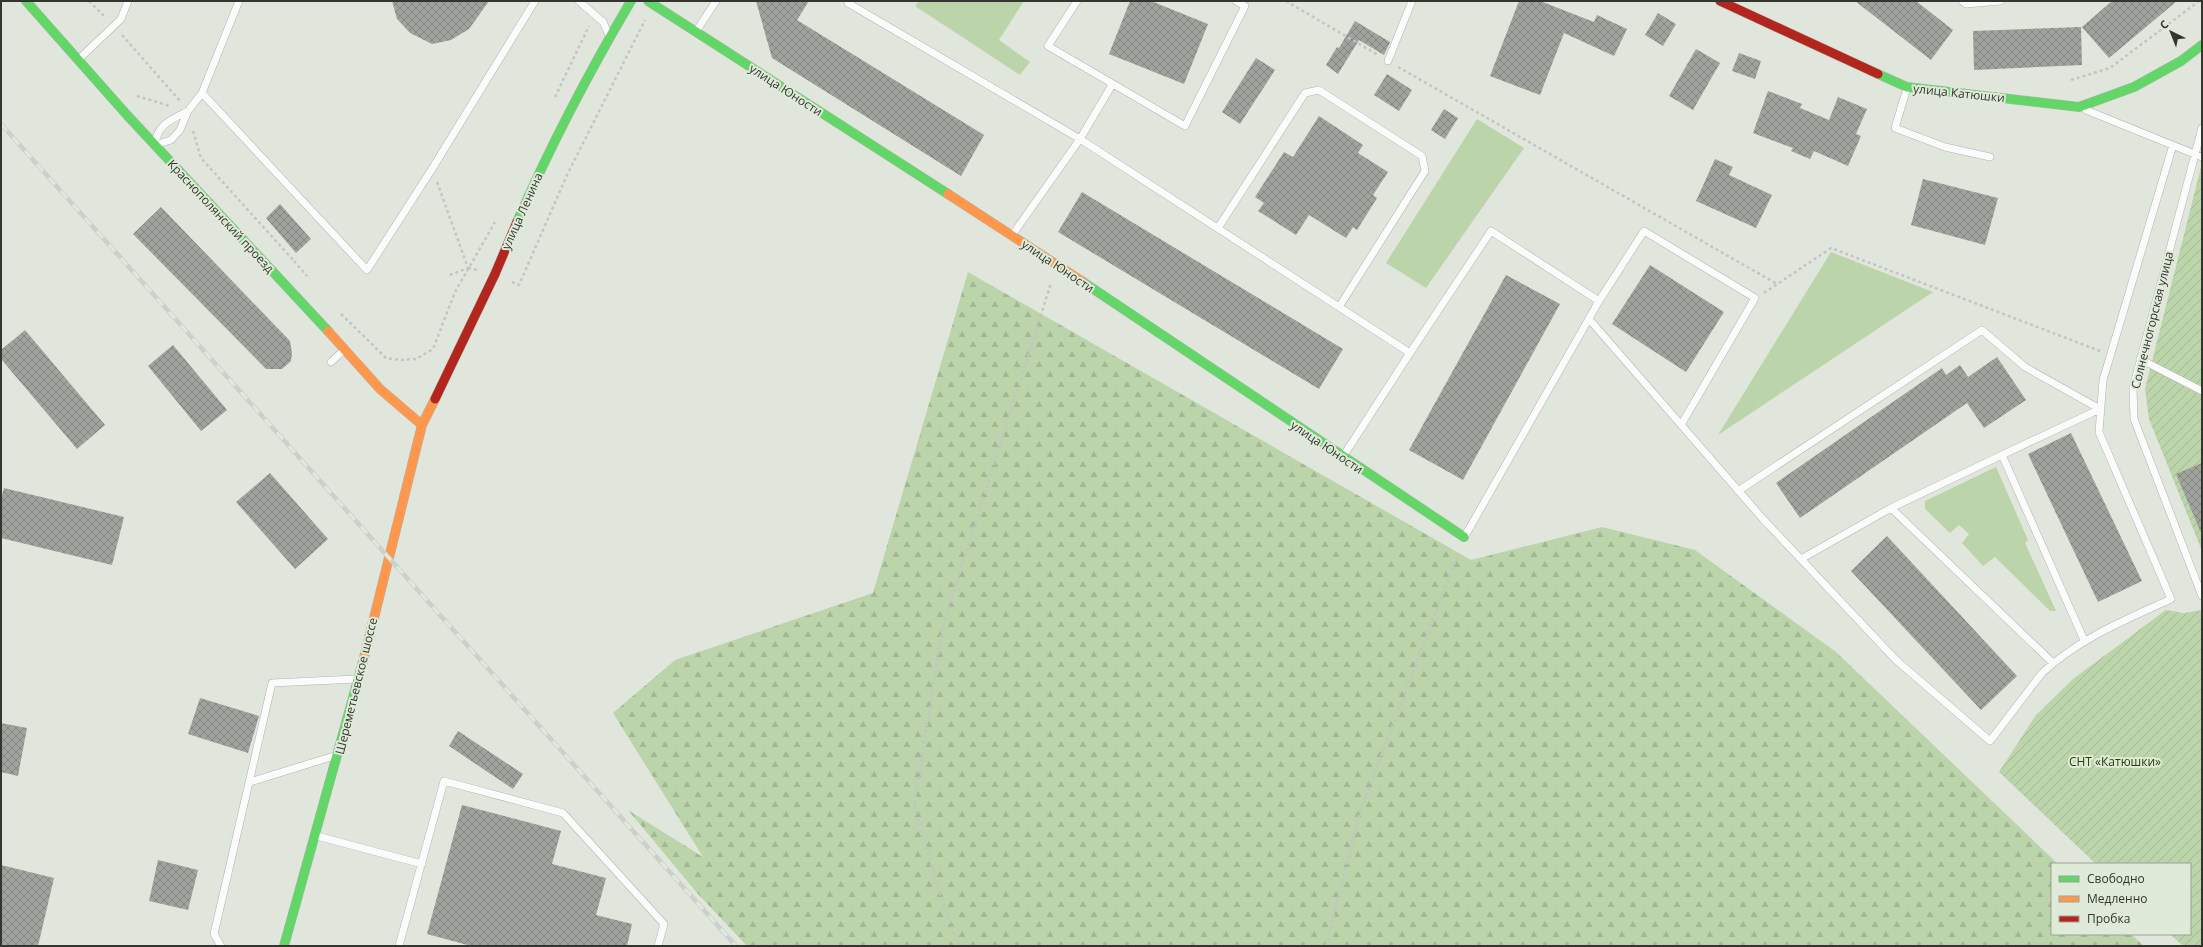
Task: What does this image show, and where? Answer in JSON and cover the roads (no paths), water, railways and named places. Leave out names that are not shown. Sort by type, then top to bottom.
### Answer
[{"type":"main road","name":"Краснополянский проезд","points":[[26,1],[155,145],[278,276],[380,389],[422,425]]},
{"type":"main road","name":"улица Ленина","points":[[422,425],[495,274],[537,177],[610,36],[631,1]]},
{"type":"main road","name":"улица Катюшки","points":[[1720,1],[1907,87],[2079,107],[2134,87],[2181,61],[2202,45]]},
{"type":"main road","name":"улица Юности","points":[[651,3],[1012,235],[1342,457],[1464,537]]},
{"type":"main road","name":"Шереметьевское шоссе","points":[[284,946],[359,679],[422,425]]},
{"type":"lane","points":[[78,60],[120,19],[128,1]]},
{"type":"lane","points":[[188,111],[160,128],[156,136],[155,145],[171,140],[180,130],[188,111],[202,92],[239,1]]},
{"type":"lane","points":[[202,92],[367,270],[432,169],[535,1]]},
{"type":"lane","points":[[579,1],[603,22],[610,36]]},
{"type":"lane","points":[[696,32],[716,1]]},
{"type":"lane","points":[[849,1],[848,3],[1080,139],[1410,353]]},
{"type":"lane","points":[[1077,1],[1048,46],[1186,126],[1245,6],[1236,1]]},
{"type":"lane","points":[[1388,61],[1412,1]]},
{"type":"lane","points":[[1962,1],[1966,4],[2000,1]]},
{"type":"lane","points":[[1012,235],[1080,139],[1112,84]]},
{"type":"lane","points":[[1907,87],[1895,128],[1945,147],[1990,157]]},
{"type":"lane","points":[[1218,228],[1304,93],[1319,90],[1422,156],[1426,171],[1339,307]]},
{"type":"lane","points":[[2079,107],[2202,157]]},
{"type":"lane","name":"Солнечногорская улица","points":[[2202,128],[2133,388],[2134,419],[2202,596]]},
{"type":"lane","points":[[1589,319],[1738,491],[1896,660],[1990,741],[2042,673],[2053,663],[2084,640],[2171,599],[2099,432],[2103,380],[2173,145]]},
{"type":"lane","points":[[1342,457],[1491,231],[1599,301]]},
{"type":"lane","points":[[1464,537],[1599,301],[1644,231],[1755,298],[1681,425]]},
{"type":"lane","points":[[1738,491],[1982,330],[2025,367],[2100,409]]},
{"type":"lane","points":[[331,362],[344,350]]},
{"type":"lane","points":[[2140,359],[2202,390]]},
{"type":"lane","points":[[1801,559],[1891,508],[2100,409]]},
{"type":"lane","points":[[2002,455],[2084,640]]},
{"type":"lane","points":[[1891,508],[2053,663]]},
{"type":"lane","points":[[221,946],[214,934],[272,683],[359,679]]},
{"type":"lane","points":[[250,782],[338,755]]},
{"type":"lane","points":[[399,946],[444,781],[563,813],[664,924],[658,946]]},
{"type":"lane","points":[[316,835],[422,864]]},
{"type":"railway","points":[[1,124],[736,946]]},
{"type":"park label","name":"СНТ «Катюшки»","points":[[2115,761]]}]
